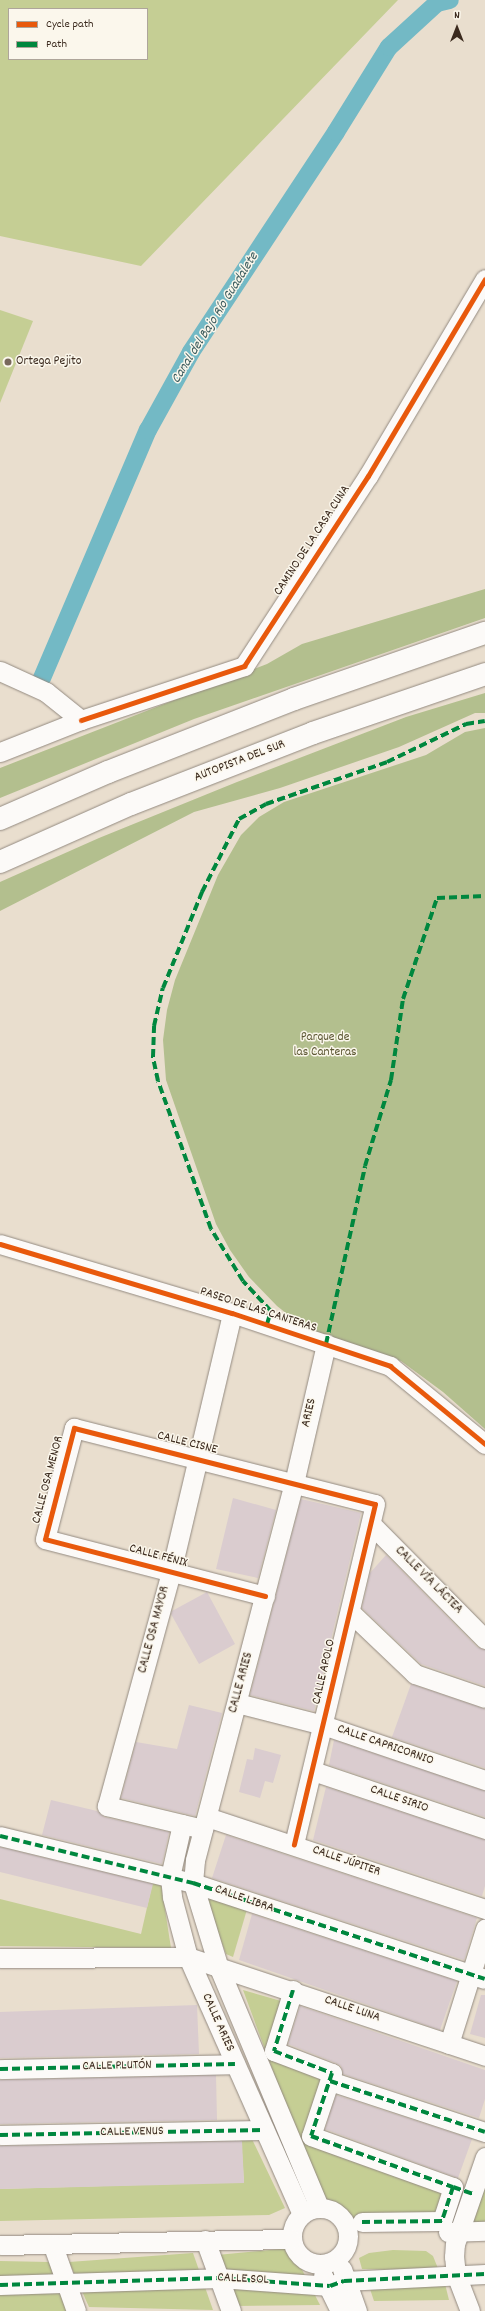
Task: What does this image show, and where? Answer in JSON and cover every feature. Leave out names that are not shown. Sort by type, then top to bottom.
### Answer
[{"type":"highway","points":[[0,819],[108,772],[294,699],[485,633]]},
{"type":"highway","name":"AUTOPISTA DEL SUR","points":[[0,862],[131,804],[306,736],[485,674]]},
{"type":"street","name":"CAMINO DE LA CASA CUNA","points":[[0,752],[81,720],[244,666],[368,476],[485,279]]},
{"type":"street","points":[[0,671],[46,692],[81,720]]},
{"type":"street","name":"PASEO DE LAS CANTERAS","points":[[0,1244],[232,1313],[390,1366],[485,1444]]},
{"type":"street","name":"CALLE OSA MAYOR","points":[[107,1806],[171,1572],[199,1459],[232,1313]]},
{"type":"street","name":"ARIES","points":[[294,1483],[326,1344]]},
{"type":"street","name":"CALLE CISNE","points":[[74,1428],[375,1504]]},
{"type":"street","name":"CALLE OSA MENOR","points":[[45,1538],[74,1428]]},
{"type":"street","name":"CALLE ARIES","points":[[294,1483],[195,1860],[193,1883],[218,1965],[310,2210]]},
{"type":"street","name":"CALLE APOLO","points":[[294,1844],[313,1770],[375,1504]]},
{"type":"street","name":"CALLE VÍA LÁCTEA","points":[[370,1524],[485,1639]]},
{"type":"street","name":"CALLE FÉNIX","points":[[45,1538],[265,1596]]},
{"type":"street","points":[[350,1612],[415,1674],[485,1698]]},
{"type":"street","name":"CALLE CAPRICORNIO","points":[[237,1703],[323,1725],[485,1780]]},
{"type":"street","name":"CALLE SIRIO","points":[[313,1770],[485,1829]]},
{"type":"street","name":"CALLE JÚPITER","points":[[107,1806],[182,1824],[205,1823],[294,1844],[485,1909]]},
{"type":"street","name":"CALLE ARIES","points":[[182,1824],[170,1877],[172,1897],[188,1957],[264,2130],[310,2210]]},
{"type":"street","name":"CALLE LIBRA","points":[[0,1836],[193,1883],[478,1977]]},
{"type":"street","points":[[449,2044],[478,1977],[485,1929]]},
{"type":"street","points":[[1,1958],[188,1957]]},
{"type":"street","name":"CALLE LUNA","points":[[188,1957],[218,1965],[485,2056]]},
{"type":"street","points":[[293,1990],[274,2051],[332,2073],[311,2136],[473,2194]]},
{"type":"street","name":"CALLE PLUTÓN","points":[[0,2069],[235,2064]]},
{"type":"street","points":[[330,2081],[485,2132]]},
{"type":"street","name":"CALLE VENUS","points":[[0,2136],[264,2130]]},
{"type":"street","points":[[470,2311],[456,2275],[454,2257],[459,2232],[485,2157]]},
{"type":"street","points":[[355,2229],[442,2221],[453,2187]]},
{"type":"street","points":[[357,2311],[337,2283],[298,2254],[291,2240],[293,2225],[310,2210],[328,2208],[339,2215],[347,2226],[355,2229],[459,2232],[485,2231]]},
{"type":"street","points":[[312,2264],[327,2264],[340,2256],[345,2250],[355,2229]]},
{"type":"street","points":[[0,2245],[53,2246],[205,2240],[291,2240]]},
{"type":"street","points":[[205,2240],[231,2311]]},
{"type":"street","points":[[53,2246],[65,2284],[76,2311]]},
{"type":"street","points":[[340,2256],[337,2283],[340,2311]]},
{"type":"street","name":"CALLE SOL","points":[[0,2285],[219,2278],[337,2283],[485,2274]]},
{"type":"green space","points":[[0,0],[398,0],[141,266],[0,236]]},
{"type":"green space","name":"Ortega Pejito","points":[[0,310],[33,321],[0,403]]},
{"type":"green space","points":[[485,589],[485,618],[194,719],[0,798],[0,768],[267,664],[302,644]]},
{"type":"green space","points":[[485,693],[485,713],[475,713],[399,747],[280,788],[194,812],[0,911],[0,882],[99,838],[237,782],[406,717]]},
{"type":"green space","name":"Parque de las Canteras","points":[[485,728],[485,1429],[443,1392],[401,1361],[305,1328],[277,1306],[249,1277],[230,1250],[216,1224],[166,1080],[163,1040],[167,1010],[175,980],[218,875],[241,835],[259,817],[284,802],[426,755],[465,732]]},
{"type":"green space","points":[[153,1881],[161,1884],[171,1948],[0,1946],[0,1899],[141,1934]]},
{"type":"green space","points":[[201,1888],[248,1906],[233,1957],[226,1954]]},
{"type":"green space","points":[[243,1990],[288,2003],[274,2051],[332,2073],[315,2134],[456,2184],[447,2223],[364,2225],[327,2201],[300,2144]]},
{"type":"green space","points":[[251,2137],[285,2208],[269,2215],[0,2221],[0,2189],[244,2182],[241,2138]]},
{"type":"green space","points":[[485,2184],[485,2222],[472,2222]]},
{"type":"green space","points":[[291,2248],[320,2305],[237,2306],[217,2255]]},
{"type":"green space","points":[[393,2250],[426,2251],[433,2256],[439,2271],[362,2269],[359,2258],[369,2253]]},
{"type":"green space","points":[[193,2253],[213,2310],[89,2307],[69,2262]]},
{"type":"green space","points":[[0,2261],[49,2262],[68,2311],[0,2311]]},
{"type":"green space","points":[[445,2284],[449,2300],[374,2301],[369,2286]]},
{"type":"building","points":[[233,1498],[276,1510],[258,1578],[216,1569]]},
{"type":"building","points":[[301,1499],[361,1513],[314,1711],[250,1695]]},
{"type":"building","points":[[386,1555],[477,1647],[485,1650],[485,1686],[421,1664],[362,1608],[370,1573]]},
{"type":"building","points":[[207,1592],[235,1644],[199,1664],[171,1614],[172,1611]]},
{"type":"building","points":[[411,1684],[485,1709],[485,1768],[392,1737]]},
{"type":"building","points":[[189,1705],[222,1713],[195,1816],[121,1798],[136,1742],[177,1749]]},
{"type":"building","points":[[334,1740],[485,1791],[485,1817],[329,1765]]},
{"type":"building","points":[[255,1748],[281,1755],[273,1783],[265,1781],[260,1798],[239,1792],[247,1759],[253,1760]]},
{"type":"building","points":[[326,1787],[485,1840],[485,1886],[482,1896],[313,1840]]},
{"type":"building","points":[[51,1800],[97,1811],[104,1817],[169,1832],[162,1864],[42,1835]]},
{"type":"building","points":[[226,1835],[477,1918],[464,1960],[212,1878]]},
{"type":"building","points":[[0,1847],[153,1884],[147,1908],[0,1872]]},
{"type":"building","points":[[252,1914],[457,1981],[440,2030],[239,1960]]},
{"type":"building","points":[[481,1995],[485,1995],[485,2038],[470,2034]]},
{"type":"building","points":[[197,2005],[199,2054],[0,2058],[0,2012]]},
{"type":"building","points":[[300,2006],[485,2070],[485,2099],[479,2118],[343,2074],[341,2066],[336,2063],[288,2044]]},
{"type":"building","points":[[216,2075],[217,2120],[0,2124],[0,2080]]},
{"type":"building","points":[[336,2095],[472,2139],[458,2178],[325,2129]]},
{"type":"building","points":[[242,2141],[244,2183],[0,2189],[0,2146]]},
{"type":"waterway","name":"Canal del Bajo Río Guadalete","points":[[42,678],[148,430],[191,352],[336,132],[389,47],[437,3],[450,0]]},
{"type":"marked path","points":[[267,1324],[271,1311],[243,1281],[211,1229],[158,1081],[153,1057],[154,1026],[163,988],[202,892],[239,819],[266,804],[387,762],[466,724],[485,721]]},
{"type":"marked path","points":[[326,1344],[365,1166],[391,1080],[403,999],[437,898],[485,896]]},
{"type":"marked path","points":[[0,1836],[193,1883],[485,1979]]},
{"type":"marked path","points":[[293,1990],[274,2051],[332,2073],[311,2136],[453,2187],[442,2221],[362,2222]]},
{"type":"marked path","points":[[0,2069],[235,2064]]},
{"type":"marked path","points":[[330,2081],[485,2132]]},
{"type":"marked path","points":[[0,2135],[264,2130]]},
{"type":"marked path","points":[[453,2187],[473,2194]]},
{"type":"marked path","points":[[0,2285],[219,2278],[330,2286],[344,2281],[485,2274]]},
{"type":"cycle path","points":[[81,720],[244,666],[368,476],[485,279]]},
{"type":"cycle path","points":[[0,1244],[232,1313],[390,1366],[485,1444]]},
{"type":"cycle path","points":[[265,1596],[45,1539],[74,1428],[375,1504],[294,1844]]},
{"type":"place","name":"Ortega Pejito","points":[[8,362]]}]
